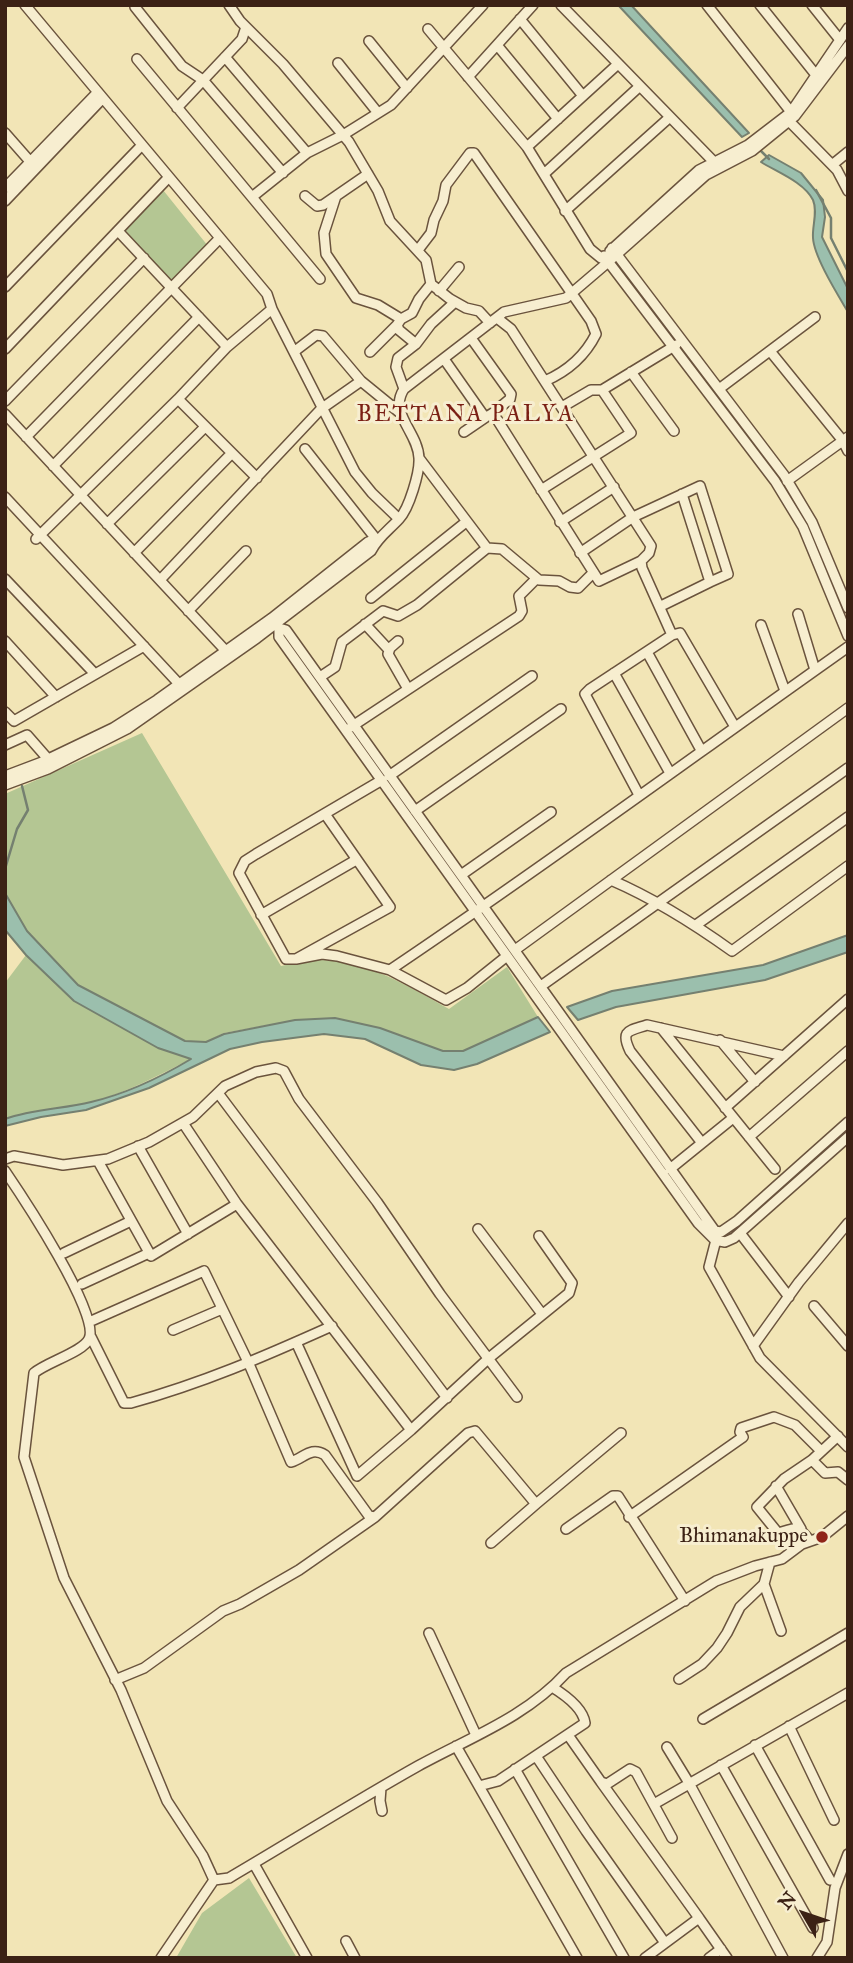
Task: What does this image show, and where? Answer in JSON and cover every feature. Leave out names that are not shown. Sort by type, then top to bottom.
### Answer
[{"type":"street","points":[[17,5],[98,97]]},
{"type":"street","points":[[25,5],[140,148],[267,294],[321,409],[355,472],[399,519]]},
{"type":"street","points":[[229,5],[343,135],[378,191],[390,221],[426,260],[435,287],[455,302],[479,310],[511,329],[651,546],[642,561],[598,581],[541,490],[489,415],[444,359]]},
{"type":"street","points":[[251,197],[307,153],[391,106],[483,5]]},
{"type":"street","points":[[468,77],[533,5]]},
{"type":"street","points":[[561,5],[714,162]]},
{"type":"street","points":[[706,5],[790,117],[844,180],[848,191]]},
{"type":"street","points":[[760,5],[819,79]]},
{"type":"street","points":[[811,5],[845,48]]},
{"type":"street","points":[[135,7],[182,66],[203,80],[283,173]]},
{"type":"street","points":[[520,19],[583,96]]},
{"type":"street","points":[[177,108],[242,39],[246,27]]},
{"type":"street","points":[[704,171],[750,148],[790,117],[845,48],[848,28]]},
{"type":"street","points":[[428,29],[527,147],[590,249],[605,258],[775,481],[803,527],[848,636]]},
{"type":"street","points":[[369,41],[407,88]]},
{"type":"street","points":[[497,45],[558,119]]},
{"type":"street","points":[[225,57],[307,153]]},
{"type":"street","points":[[137,59],[320,279]]},
{"type":"street","points":[[338,63],[378,113]]},
{"type":"street","points":[[527,147],[618,64]]},
{"type":"street","points":[[544,174],[640,86]]},
{"type":"street","points":[[5,201],[33,166],[98,97]]},
{"type":"street","points":[[565,211],[670,117]]},
{"type":"street","points":[[5,133],[33,166]]},
{"type":"street","points":[[5,288],[140,148]]},
{"type":"street","points":[[399,412],[398,397],[404,389],[494,320],[505,312],[553,302],[571,295],[605,258],[714,162],[750,148]]},
{"type":"street","points":[[832,165],[848,152]]},
{"type":"street","points":[[418,250],[431,233],[446,185],[470,153],[474,153],[591,321],[596,334],[587,351],[560,374],[545,381]]},
{"type":"street","points":[[5,188],[33,166]]},
{"type":"street","points":[[305,197],[317,206],[368,174]]},
{"type":"street","points":[[5,349],[167,180]]},
{"type":"street","points":[[336,196],[324,233],[326,254],[356,298],[378,305],[399,322]]},
{"type":"street","points":[[118,231],[227,346]]},
{"type":"street","points":[[26,436],[218,240]]},
{"type":"street","points":[[218,240],[272,309]]},
{"type":"street","points":[[614,251],[787,481],[812,522],[848,608]]},
{"type":"street","points":[[5,401],[144,258]]},
{"type":"street","points":[[370,352],[399,322],[412,313],[419,299],[459,267]]},
{"type":"street","points":[[404,389],[396,367],[398,358],[416,344],[431,324],[455,302]]},
{"type":"street","points":[[39,537],[178,400],[227,346],[272,309]]},
{"type":"street","points":[[54,466],[199,317]]},
{"type":"street","points":[[719,390],[815,317]]},
{"type":"street","points":[[399,322],[399,330],[416,344]]},
{"type":"street","points":[[295,351],[316,335],[321,335],[360,381],[399,412],[413,434],[419,458],[487,548]]},
{"type":"street","points":[[464,432],[510,399],[511,394],[471,338]]},
{"type":"street","points":[[562,407],[592,390],[602,390],[682,341]]},
{"type":"street","points":[[770,351],[845,439],[848,451]]},
{"type":"street","points":[[631,372],[674,431]]},
{"type":"street","points":[[160,580],[321,409],[360,381]]},
{"type":"street","points":[[541,490],[631,433],[602,390]]},
{"type":"street","points":[[178,400],[257,478]]},
{"type":"street","points":[[5,414],[225,650]]},
{"type":"street","points":[[107,524],[205,427]]},
{"type":"street","points":[[787,481],[845,439]]},
{"type":"street","points":[[305,449],[376,540]]},
{"type":"street","points":[[134,553],[232,453]]},
{"type":"street","points":[[5,785],[48,769],[127,729],[177,696],[370,551],[376,540],[405,512],[419,458]]},
{"type":"street","points":[[580,553],[633,517],[698,486],[702,487],[728,574],[661,606]]},
{"type":"street","points":[[560,522],[614,487]]},
{"type":"street","points":[[682,494],[710,582]]},
{"type":"street","points":[[5,497],[178,686]]},
{"type":"street","points":[[5,505],[39,537]]},
{"type":"street","points":[[371,598],[466,522]]},
{"type":"street","points":[[320,677],[335,667],[342,642],[365,624],[383,611],[398,616],[417,605],[487,548],[502,549],[536,579],[561,582],[578,588],[593,573]]},
{"type":"street","points":[[188,611],[246,551]]},
{"type":"street","points":[[642,561],[642,568],[672,635]]},
{"type":"street","points":[[5,579],[95,674]]},
{"type":"street","points":[[350,727],[519,616],[522,611],[519,596],[536,579]]},
{"type":"street","points":[[798,614],[816,670]]},
{"type":"street","points":[[5,776],[113,728],[178,686],[225,650],[276,623]]},
{"type":"street","points":[[276,623],[286,630],[320,677],[385,778],[563,1026],[698,1223],[725,1242],[740,1233],[848,1137]]},
{"type":"street","points":[[276,623],[279,636],[350,727]]},
{"type":"street","points":[[365,624],[388,650],[408,689]]},
{"type":"street","points":[[761,625],[785,691]]},
{"type":"street","points":[[639,795],[585,696],[590,689],[672,635],[680,633],[735,727]]},
{"type":"street","points":[[5,641],[56,696]]},
{"type":"street","points":[[388,650],[398,641]]},
{"type":"street","points":[[5,712],[14,721],[141,647]]},
{"type":"street","points":[[390,970],[480,910],[848,647]]},
{"type":"street","points":[[647,652],[701,750]]},
{"type":"street","points":[[614,673],[670,773]]},
{"type":"street","points":[[532,676],[385,778],[256,854],[241,866],[239,873],[286,959],[322,954],[390,970],[446,1000],[467,988],[511,953],[848,708]]},
{"type":"street","points":[[415,811],[561,709]]},
{"type":"street","points":[[5,745],[27,735],[48,759]]},
{"type":"street","points":[[541,986],[848,768]]},
{"type":"street","points":[[385,778],[415,811],[461,875],[480,910]]},
{"type":"street","points":[[461,875],[551,811]]},
{"type":"street","points":[[296,959],[390,907],[326,814]]},
{"type":"street","points":[[695,925],[848,817]]},
{"type":"street","points":[[261,915],[356,860]]},
{"type":"street","points":[[611,880],[659,902],[732,951],[848,866]]},
{"type":"street","points":[[511,953],[541,986],[563,1026],[717,1236]]},
{"type":"street","points":[[725,1108],[848,999]]},
{"type":"street","points":[[702,1143],[630,1051],[625,1040],[629,1031],[647,1025],[661,1027],[784,1056]]},
{"type":"street","points":[[661,1027],[775,1169]]},
{"type":"street","points":[[720,1040],[755,1082]]},
{"type":"street","points":[[750,1138],[848,1051]]},
{"type":"street","points":[[5,1159],[14,1156],[64,1164],[98,1161],[138,1146],[183,1123],[199,1113],[225,1086],[256,1072],[276,1068],[284,1071],[299,1099],[369,1191],[440,1294],[517,1397]]},
{"type":"street","points":[[218,1093],[447,1398]]},
{"type":"street","points":[[670,1170],[733,1118]]},
{"type":"street","points":[[848,1122],[737,1222],[717,1236],[709,1267],[760,1358],[848,1447]]},
{"type":"street","points":[[183,1123],[237,1204],[411,1430]]},
{"type":"street","points":[[138,1146],[188,1234]]},
{"type":"street","points":[[98,1161],[151,1256],[237,1204]]},
{"type":"street","points":[[5,1171],[68,1275],[89,1322],[90,1337],[124,1403],[131,1404],[180,1390],[248,1364],[332,1326]]},
{"type":"street","points":[[64,1253],[131,1221]]},
{"type":"street","points":[[753,1346],[848,1223]]},
{"type":"street","points":[[478,1229],[542,1314]]},
{"type":"street","points":[[740,1233],[789,1297]]},
{"type":"street","points":[[296,1342],[357,1476],[489,1358],[569,1293],[572,1283],[539,1236]]},
{"type":"street","points":[[82,1284],[149,1253]]},
{"type":"street","points":[[89,1322],[204,1271],[291,1462],[310,1452],[319,1451],[325,1455],[369,1516],[375,1517]]},
{"type":"street","points":[[814,1306],[848,1346]]},
{"type":"street","points":[[173,1330],[222,1309]]},
{"type":"street","points":[[90,1337],[84,1346],[34,1373],[24,1457],[64,1578],[116,1680],[167,1801],[203,1856],[214,1880]]},
{"type":"street","points":[[629,1517],[743,1437],[741,1428],[774,1417],[794,1425],[821,1451]]},
{"type":"street","points":[[116,1680],[144,1668],[223,1611],[299,1570],[375,1517],[468,1433],[475,1431],[536,1504]]},
{"type":"street","points":[[491,1543],[621,1433]]},
{"type":"street","points":[[801,1529],[778,1533],[758,1509],[761,1501],[838,1436]]},
{"type":"street","points":[[812,1460],[825,1473],[838,1472],[848,1480]]},
{"type":"street","points":[[776,1486],[810,1541]]},
{"type":"street","points":[[566,1529],[615,1495],[684,1601]]},
{"type":"street","points":[[161,1958],[214,1880],[229,1878],[381,1788],[526,1709],[566,1673],[716,1581],[782,1559],[802,1544],[822,1537],[847,1520]]},
{"type":"street","points":[[679,1679],[702,1664],[717,1648],[740,1607],[764,1584],[770,1562]]},
{"type":"street","points":[[764,1584],[781,1631]]},
{"type":"street","points":[[429,1633],[476,1735]]},
{"type":"street","points":[[704,1719],[848,1633]]},
{"type":"street","points":[[479,1786],[498,1781],[585,1723],[585,1717],[564,1695],[552,1688]]},
{"type":"street","points":[[654,1804],[848,1693]]},
{"type":"street","points":[[789,1726],[834,1819]]},
{"type":"street","points":[[568,1735],[727,1958]]},
{"type":"street","points":[[755,1745],[830,1880]]},
{"type":"street","points":[[456,1746],[577,1958]]},
{"type":"street","points":[[667,1747],[783,1958]]},
{"type":"street","points":[[536,1756],[665,1943]]},
{"type":"street","points":[[721,1765],[813,1928]]},
{"type":"street","points":[[515,1769],[624,1958]]},
{"type":"street","points":[[601,1782],[607,1784],[632,1770],[636,1772],[672,1838]]},
{"type":"street","points":[[381,1788],[382,1811]]},
{"type":"street","points":[[817,1958],[827,1942],[835,1888],[848,1854]]},
{"type":"street","points":[[254,1864],[307,1958]]},
{"type":"street","points":[[645,1958],[699,1918]]},
{"type":"street","points":[[346,1941],[355,1958]]},
{"type":"street","points":[[709,1958],[721,1948]]},
{"type":"green space","points":[[163,190],[208,246],[171,283],[125,230]]},
{"type":"green space","points":[[142,733],[281,966],[313,960],[349,963],[384,975],[449,1009],[507,967],[538,1017],[464,1051],[443,1051],[335,1018],[295,1020],[224,1033],[206,1042],[185,1041],[78,985],[27,931],[5,893],[5,794]]},
{"type":"green space","points":[[26,955],[74,1001],[158,1048],[191,1059],[117,1094],[5,1119],[5,983]]},
{"type":"green space","points":[[249,1878],[297,1958],[176,1958],[202,1913]]},
{"type":"shaded area","points":[[618,5],[631,5],[749,133],[742,137]]},
{"type":"shaded area","points":[[769,155],[801,173],[823,200],[825,217],[822,237],[848,289],[848,312],[827,276],[814,246],[813,200],[797,183],[761,162]]},
{"type":"shaded area","points":[[5,893],[27,931],[78,985],[185,1041],[206,1042],[224,1034],[295,1020],[335,1018],[380,1028],[443,1051],[463,1051],[538,1017],[550,1032],[477,1064],[454,1070],[421,1065],[365,1039],[324,1034],[262,1042],[230,1049],[149,1088],[86,1110],[5,1126],[5,1119],[104,1099],[130,1090],[191,1059],[158,1048],[74,1001],[26,955],[6,931]]},
{"type":"shaded area","points":[[848,935],[848,952],[765,980],[616,1007],[578,1020],[567,1007],[612,991],[763,965]]},
{"type":"waterway","points":[[759,149],[769,159]]},
{"type":"waterway","points":[[816,190],[831,218],[831,238],[848,272]]},
{"type":"waterway","points":[[5,869],[17,829],[28,810],[22,786]]},
{"type":"place","name":"Bhimanakuppe","points":[[822,1537]]},
{"type":"district","name":"BETTANA PALYA","points":[[466,415]]}]
